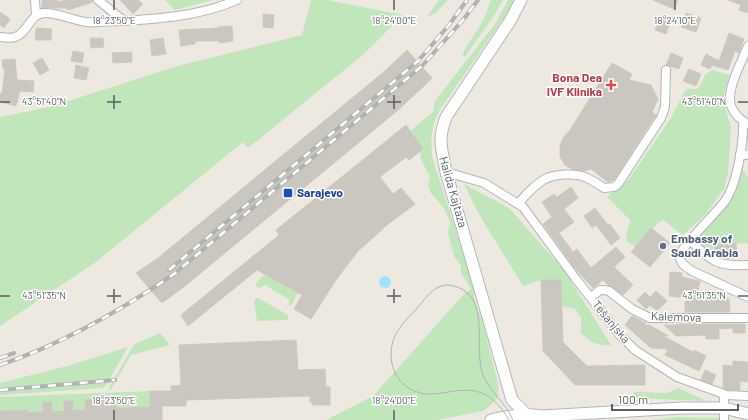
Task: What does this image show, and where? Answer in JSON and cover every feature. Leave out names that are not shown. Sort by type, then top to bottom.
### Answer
[{"type":"main road","name":"Halida Kajtaza","points":[[521,0],[510,21],[446,117],[442,128],[440,141],[446,172],[512,400],[526,417]]},
{"type":"main road","points":[[506,418],[512,400]]},
{"type":"main road","points":[[491,420],[682,408],[724,408],[748,414]]},
{"type":"street","points":[[35,0],[36,15]]},
{"type":"street","points":[[98,0],[124,21]]},
{"type":"street","points":[[0,37],[12,38],[19,36],[36,15],[45,13],[89,22],[154,19],[211,9],[237,0]]},
{"type":"street","points":[[748,46],[732,86],[730,96],[731,107],[736,115],[745,122],[743,139],[744,154],[728,196],[704,226],[683,248],[680,254],[684,266],[748,297]]},
{"type":"street","points":[[519,203],[525,195],[547,178],[560,175],[583,176],[593,180],[604,188],[614,187],[618,184],[661,118],[665,107],[666,70]]},
{"type":"street","name":"Tešanjska","points":[[446,172],[484,183],[519,203],[619,334],[635,350],[677,377],[724,395],[748,396]]},
{"type":"street","points":[[690,240],[713,261],[724,265],[748,265]]},
{"type":"street","name":"Kalemova","points":[[590,297],[600,290],[609,291],[632,309],[650,318],[748,318]]},
{"type":"street","points":[[724,395],[724,420]]},
{"type":"green space","points":[[165,0],[213,0],[175,10]]},
{"type":"green space","points":[[311,0],[327,0],[403,15],[364,54],[248,148],[243,142],[96,262],[0,326],[0,117],[53,106],[177,66],[302,35]]},
{"type":"green space","points":[[439,0],[448,0],[436,13],[427,17]]},
{"type":"green space","points":[[491,0],[503,0],[465,57],[462,54],[483,21]]},
{"type":"green space","points":[[508,0],[514,0],[508,12],[439,111],[434,123],[431,141],[433,160],[473,283],[475,301],[484,327],[498,383],[498,397],[483,411],[437,420],[326,420],[373,396],[464,294],[471,289],[461,273],[461,266],[454,256],[448,232],[450,222],[444,208],[430,192],[428,185],[430,177],[421,159],[420,152],[423,148],[410,131],[433,112],[435,101],[495,24]]},
{"type":"green space","points":[[712,70],[730,75],[724,93],[726,111],[731,127],[728,174],[724,189],[705,215],[683,235],[664,220],[659,222],[636,247],[626,241],[627,231],[631,221],[607,197],[629,179],[671,118],[686,89],[698,89],[705,75]]},
{"type":"green space","points":[[742,169],[748,178],[748,243],[715,245],[715,252],[705,248],[697,239],[716,216]]},
{"type":"green space","points":[[464,184],[509,208],[564,270],[611,345],[595,343],[581,333],[581,318],[575,309],[562,306],[561,280],[541,280],[523,286],[477,211]]},
{"type":"green space","points":[[265,274],[298,293],[291,306],[288,305],[290,300],[265,285],[260,288],[256,286],[257,282]]},
{"type":"green space","points":[[256,298],[288,315],[288,320],[257,321],[254,302]]},
{"type":"green space","points":[[160,333],[170,345],[131,355],[110,391],[109,388],[133,346]]},
{"type":"green space","points":[[128,347],[103,388],[0,395],[0,383],[67,366]]},
{"type":"green space","points":[[678,388],[707,401],[633,398],[633,392],[667,393]]},
{"type":"green space","points":[[150,391],[150,407],[115,408],[115,399],[85,400],[86,410],[73,410],[73,401],[65,402],[65,411],[52,412],[51,402],[43,402],[43,412],[28,413],[28,410],[0,411],[0,397]]},
{"type":"green space","points":[[678,417],[721,418],[721,420],[654,420]]},
{"type":"water","points":[[385,276],[389,278],[391,282],[389,286],[385,288],[381,286],[379,282],[381,278]]},
{"type":"building","points":[[42,0],[58,0],[58,2],[66,0],[93,0],[93,2],[68,10],[67,8],[42,8]]},
{"type":"building","points":[[120,0],[138,0],[143,4],[133,14]]},
{"type":"building","points":[[653,0],[678,0],[674,9]]},
{"type":"building","points":[[728,0],[748,0],[748,13],[739,10],[741,5]]},
{"type":"building","points":[[0,12],[10,19],[4,28],[0,25]]},
{"type":"building","points":[[686,13],[701,18],[696,32],[681,27]]},
{"type":"building","points":[[263,14],[274,15],[273,28],[263,27]]},
{"type":"building","points":[[659,19],[670,23],[666,34],[655,30]]},
{"type":"building","points":[[232,26],[233,41],[219,43],[219,41],[195,41],[195,44],[181,46],[179,30]]},
{"type":"building","points":[[36,28],[52,29],[51,40],[35,40]]},
{"type":"building","points":[[729,33],[744,39],[739,53],[735,51],[728,70],[712,65],[710,69],[701,65],[706,54],[719,61]]},
{"type":"building","points":[[90,38],[103,38],[104,47],[91,48]]},
{"type":"building","points":[[163,38],[166,54],[152,56],[150,40]]},
{"type":"building","points":[[407,50],[432,78],[397,111],[185,286],[162,303],[136,273],[158,258],[386,70]]},
{"type":"building","points":[[73,51],[84,53],[82,63],[71,61]]},
{"type":"building","points":[[132,52],[132,62],[113,63],[112,53]]},
{"type":"building","points":[[671,53],[683,58],[679,69],[666,65]]},
{"type":"building","points":[[42,58],[49,70],[40,75],[33,63]]},
{"type":"building","points":[[15,59],[17,80],[34,81],[33,92],[20,91],[16,106],[0,102],[0,93],[2,94],[5,69],[3,69],[2,60]]},
{"type":"building","points":[[612,63],[632,74],[629,80],[651,85],[658,99],[652,112],[656,115],[614,180],[608,182],[591,169],[585,171],[572,169],[565,165],[560,157],[560,146],[563,138],[570,130]]},
{"type":"building","points":[[76,65],[89,68],[86,80],[74,78]]},
{"type":"building","points":[[689,69],[701,74],[696,86],[683,81]]},
{"type":"building","points":[[406,125],[423,149],[409,160],[406,157],[380,177],[393,194],[401,188],[415,204],[383,228],[358,251],[336,280],[311,319],[294,309],[302,295],[257,270],[188,326],[181,315],[279,235],[276,230]]},
{"type":"building","points":[[571,187],[578,198],[564,209],[574,222],[559,233],[573,252],[577,249],[591,268],[616,247],[625,257],[614,267],[633,285],[623,295],[603,280],[593,288],[574,267],[543,224],[552,217],[542,202],[554,194],[557,197]]},
{"type":"building","points":[[595,208],[608,225],[610,224],[620,238],[611,245],[596,225],[592,228],[584,216]]},
{"type":"building","points":[[651,228],[670,243],[650,267],[631,252]]},
{"type":"building","points":[[736,243],[737,258],[728,259],[715,255],[715,245]]},
{"type":"building","points":[[670,272],[682,273],[682,277],[700,281],[698,291],[714,291],[714,299],[729,299],[730,312],[685,312],[685,298],[669,296]]},
{"type":"building","points":[[541,280],[561,280],[563,342],[587,366],[645,365],[645,385],[575,385],[543,351]]},
{"type":"building","points":[[656,291],[667,301],[657,311],[650,305],[646,309],[637,300],[645,292],[650,297]]},
{"type":"building","points":[[632,316],[646,323],[644,325],[649,325],[669,336],[663,336],[693,352],[694,350],[706,356],[699,371],[665,355],[668,349],[651,348],[625,325]]},
{"type":"building","points":[[745,324],[745,333],[733,333],[733,328],[719,329],[719,339],[706,339],[706,335],[676,336],[664,325]]},
{"type":"building","points":[[296,340],[298,370],[325,369],[326,387],[330,387],[330,405],[312,405],[312,402],[310,402],[310,396],[186,400],[186,406],[162,406],[162,420],[0,420],[0,411],[28,410],[28,413],[43,412],[43,402],[51,402],[52,412],[65,411],[64,401],[73,401],[73,410],[86,410],[85,400],[94,399],[115,398],[115,408],[150,407],[150,391],[171,391],[171,386],[181,385],[179,345]]},
{"type":"building","points":[[733,361],[748,362],[748,382],[740,381],[740,390],[727,390],[723,388],[723,365],[733,366]]},
{"type":"building","points":[[705,370],[716,375],[712,384],[701,380]]},
{"type":"tram line","points":[[509,420],[503,410],[486,395],[469,390],[436,394],[419,393],[410,389],[397,376],[393,368],[391,358],[391,348],[394,338],[408,318],[430,293],[439,287],[444,285],[457,287],[467,293],[474,302],[478,313],[480,364],[483,375],[513,420]]},
{"type":"railway","points":[[169,270],[418,61],[449,25],[467,0]]},
{"type":"railway","points":[[0,365],[23,357],[90,326],[112,314],[174,274],[422,66],[463,20],[478,0]]},
{"type":"railway","points":[[0,358],[14,353]]},
{"type":"railway","points":[[0,390],[115,380]]},
{"type":"place","name":"Bona Dea IVF Klinika","points":[[611,85]]},
{"type":"place","name":"Sarajevo","points":[[288,193]]},
{"type":"place","name":"Embassy of Saudi Arabia","points":[[663,246]]}]
